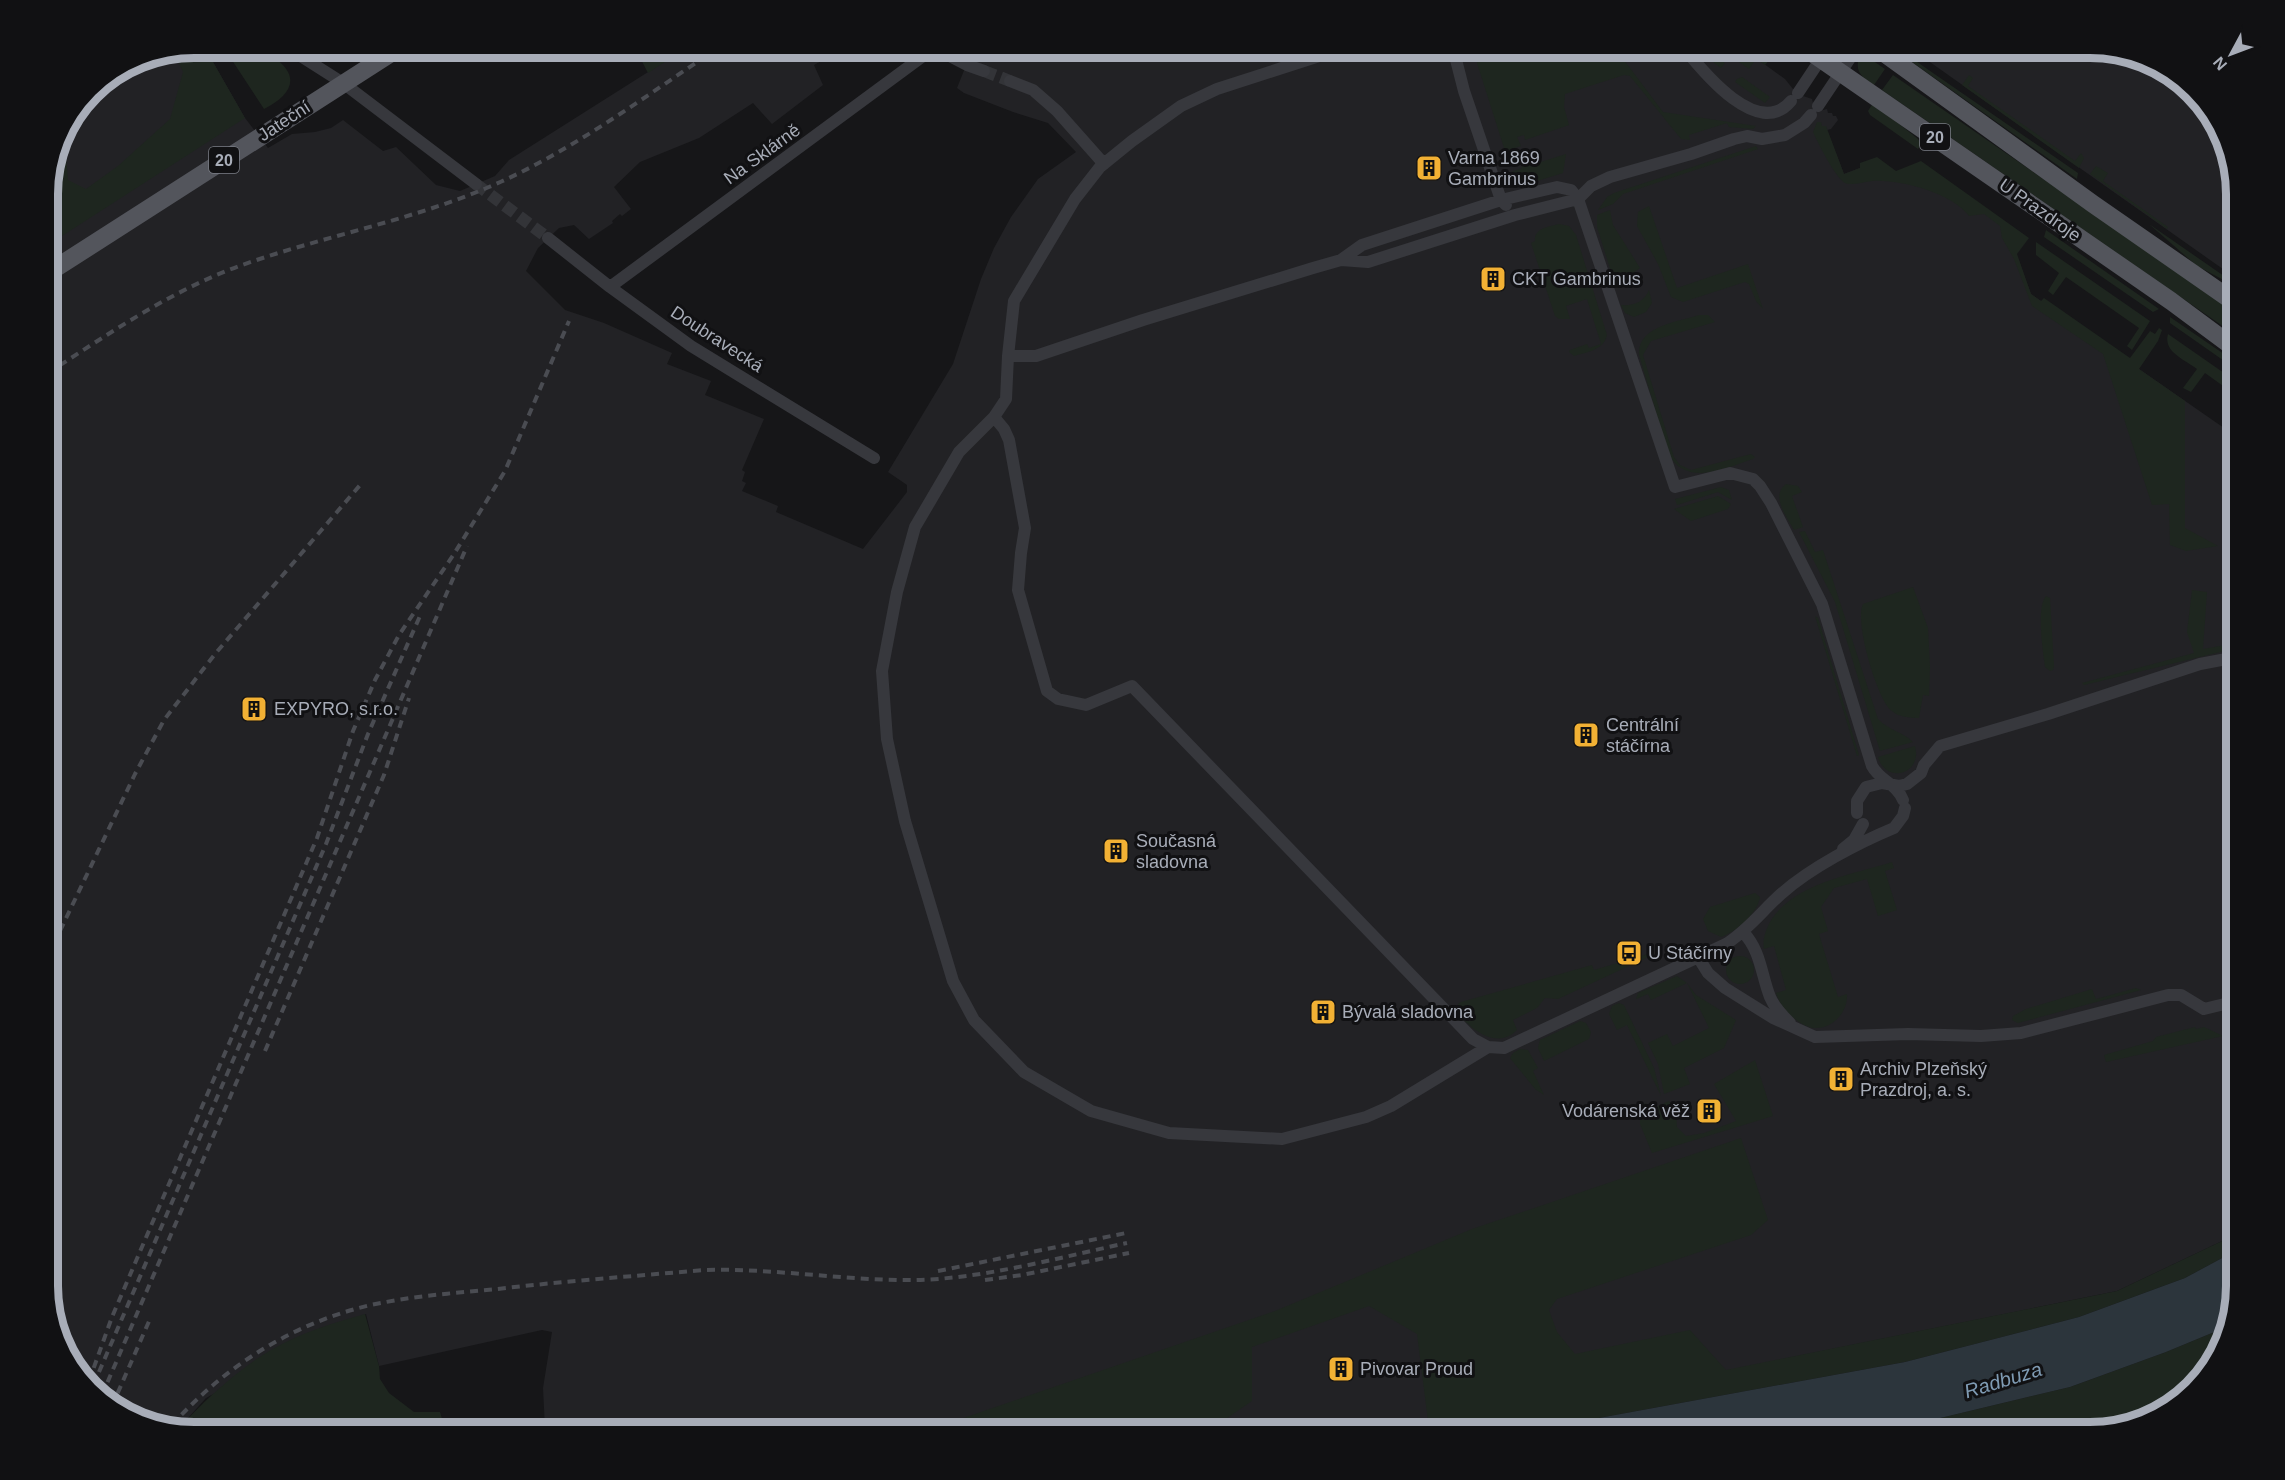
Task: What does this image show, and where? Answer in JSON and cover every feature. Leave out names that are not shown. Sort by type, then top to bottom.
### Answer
[{"type":"main road","name":"Jateční","points":[[59,266],[383,58]]},
{"type":"main road","name":"U Prazdroje","points":[[1826,58],[1842,73],[2171,301],[2226,342]]},
{"type":"main road","name":"U Prazdroje","points":[[1890,58],[2226,296]]},
{"type":"street","points":[[304,58],[343,83],[476,184]]},
{"type":"street","name":"Na Sklárně","points":[[610,287],[920,58]]},
{"type":"street","name":"Na Sklárně","points":[[953,58],[984,71]]},
{"type":"street","points":[[1313,58],[1217,89],[1181,106],[1104,164],[1075,199],[1014,301],[1006,399],[994,417],[959,452],[915,527],[897,592],[882,671],[887,739],[905,821],[953,981],[974,1020],[1024,1072],[1091,1112],[1169,1133],[1282,1139],[1366,1117],[1391,1106],[1488,1047]]},
{"type":"street","points":[[1456,58],[1464,91],[1501,200],[1515,215]]},
{"type":"street","name":"U Prazdroje","points":[[1693,58],[1713,81],[1747,107],[1770,114],[1779,112],[1795,97],[1814,58]]},
{"type":"street","points":[[1341,260],[1368,262],[1515,215],[1578,199],[1591,186],[1610,177],[1734,139],[1747,136],[1762,139],[1785,135],[1804,123],[1851,58]]},
{"type":"street","points":[[1010,81],[1033,90],[1057,111],[1104,164]]},
{"type":"street","points":[[1008,356],[1036,356],[1143,320],[1341,260],[1362,245],[1501,200],[1557,187],[1570,190],[1578,199],[1675,488],[1730,473],[1753,479],[1760,486],[1822,603],[1872,766],[1876,774],[1897,789],[1906,802]]},
{"type":"street","name":"Doubravecká","points":[[548,238],[691,346],[874,458]]},
{"type":"street","points":[[994,417],[1010,440],[1025,528],[1020,553],[1018,590],[1047,691],[1058,699],[1086,705],[1132,686],[1473,1039],[1488,1047],[1504,1048],[1698,957],[1743,932],[1782,894],[1810,871],[1899,823],[1915,780],[1940,746],[2048,714],[2200,664],[2226,659]]},
{"type":"street","points":[[1830,860],[1854,840],[1860,819],[1857,801],[1872,779],[1872,766]]},
{"type":"street","points":[[1866,787],[1874,784],[1899,786],[1915,780]]},
{"type":"street","points":[[1860,819],[1870,829],[1886,831]]},
{"type":"street","points":[[1743,932],[1755,948],[1770,997],[1780,1013],[1793,1026]]},
{"type":"street","points":[[1698,957],[1708,973],[1725,988],[1773,1018],[1815,1037],[1908,1034],[2002,1036],[2168,995],[2181,996],[2204,1009],[2226,1004]]},
{"type":"shaded area","points":[[211,58],[245,118],[268,148],[292,134],[331,128],[343,120],[383,151],[396,147],[436,185],[460,191],[495,176],[509,160],[670,58],[827,58],[814,65],[823,85],[772,124],[753,103],[699,138],[640,162],[614,187],[631,209],[622,216],[620,214],[612,221],[613,223],[589,239],[574,225],[559,228],[538,248],[526,271],[565,310],[604,323],[672,353],[667,364],[711,381],[705,395],[764,419],[742,470],[745,472],[742,481],[746,483],[742,491],[778,506],[776,512],[863,549],[907,492],[907,485],[888,472],[953,364],[981,279],[994,248],[1011,217],[1038,179],[1076,152],[1048,123],[1013,112],[964,93],[957,88],[969,58],[1756,58],[1785,79],[1793,89],[1797,89],[1803,96],[1812,99],[1813,103],[1817,102],[1823,110],[1827,109],[1828,113],[1836,116],[1838,120],[1831,129],[1827,130],[1844,174],[1873,163],[1893,177],[1922,166],[2006,225],[2031,294],[2226,429],[2226,1239],[2117,1291],[1474,1422],[545,1422],[543,1388],[552,1332],[542,1330],[379,1366],[366,1314],[206,1398],[185,1421],[160,1417],[119,1399],[92,1375],[77,1353],[66,1329],[59,1294],[59,186],[63,160],[81,119],[98,98],[119,81],[143,69],[168,61]]},
{"type":"shaded area","points":[[211,58],[245,118],[59,238],[59,186],[66,152],[68,180],[86,189],[118,166],[170,119],[183,72],[178,60]]},
{"type":"shaded area","points":[[231,58],[274,58],[288,72],[290,86],[281,98],[264,109]]},
{"type":"shaded area","points":[[640,58],[671,58],[648,73]]},
{"type":"shaded area","points":[[1479,58],[1622,58],[1663,112],[1756,126],[1753,129],[1729,127],[1727,123],[1689,135],[1690,140],[1681,139],[1630,76],[1624,75],[1565,94],[1564,107],[1569,125],[1525,140],[1524,135],[1517,137],[1521,146],[1505,151],[1477,63]]},
{"type":"shaded area","points":[[1718,58],[1725,63],[1721,68],[1709,59]]},
{"type":"shaded area","points":[[1733,58],[1771,58],[1765,65],[1756,59],[1749,69]]},
{"type":"shaded area","points":[[1864,58],[1872,60],[1885,69],[1874,85],[1867,81],[1858,70],[1858,62]]},
{"type":"shaded area","points":[[1906,58],[1911,58],[2078,173],[2077,179]]},
{"type":"shaded area","points":[[1924,58],[2090,58],[2125,63],[2166,81],[2187,98],[2198,112],[2216,143],[2222,160],[2226,195],[2226,271]]},
{"type":"shaded area","points":[[1893,75],[2226,305],[2226,328],[1882,90]]},
{"type":"shaded area","points":[[1969,75],[1973,78],[1968,86],[2075,161],[2081,153],[2084,158],[2079,168],[1962,85]]},
{"type":"shaded area","points":[[1742,77],[1770,97],[1765,103],[1735,82]]},
{"type":"shaded area","points":[[1873,103],[1918,139],[1921,144],[1918,149],[1870,115],[1868,111]]},
{"type":"shaded area","points":[[1817,122],[1826,126],[1844,174],[1860,168],[1860,163],[1877,157],[1896,171],[1921,161],[2029,238],[2017,254],[2031,294],[2041,301],[2044,298],[2130,358],[2150,331],[2155,334],[2159,328],[2162,330],[2158,341],[2139,369],[2185,401],[2185,528],[2218,546],[2186,551],[2170,545],[2169,504],[2152,505],[2103,354],[2032,306],[2014,259],[2002,238],[2000,226],[1984,214],[1969,216],[1961,208],[1938,194],[1911,185],[1884,181],[1845,183],[1832,167],[1813,132]]},
{"type":"shaded area","points":[[1756,146],[1758,149],[1623,194],[1613,204],[1598,210],[1607,197],[1614,193]]},
{"type":"shaded area","points":[[1524,152],[1528,166],[1566,154],[1563,173],[1517,186],[1511,172],[1522,168],[1518,156],[1507,159],[1507,157]]},
{"type":"shaded area","points":[[2096,166],[2108,173],[2103,181],[2168,227],[2167,229],[2090,174]]},
{"type":"shaded area","points":[[1649,206],[1677,288],[1748,264],[1763,309],[1756,301],[1749,284],[1745,282],[1683,302],[1671,297],[1658,264],[1637,226],[1638,212]]},
{"type":"shaded area","points":[[1610,210],[1613,225],[1640,268],[1629,276],[1613,278],[1597,227],[1597,215]]},
{"type":"shaded area","points":[[1559,224],[1569,226],[1576,235],[1607,335],[1605,340],[1599,347],[1574,356],[1569,352],[1570,350],[1587,344],[1589,348],[1601,344],[1587,299],[1566,306],[1570,319],[1559,319],[1555,316],[1531,243],[1535,241],[1539,231]]},
{"type":"shaded area","points":[[2149,224],[2226,277],[2226,281],[2197,266]]},
{"type":"shaded area","points":[[2046,230],[2159,309],[2153,312],[2044,237]]},
{"type":"shaded area","points":[[2036,242],[2150,321],[2132,350],[2127,346],[2139,328],[2066,277],[2053,295],[2048,291],[2059,273],[2036,255]]},
{"type":"shaded area","points":[[1649,290],[1652,303],[1646,312],[1634,317],[1625,313],[1621,305],[1638,302]]},
{"type":"shaded area","points":[[1699,315],[1708,315],[1715,322],[1651,341],[1643,355],[1674,457],[1680,465],[1691,470],[1751,454],[1755,457],[1719,470],[1695,473],[1676,464],[1668,453],[1639,355],[1640,345],[1652,331]]},
{"type":"shaded area","points":[[2170,317],[2226,355],[2226,362],[2170,323]]},
{"type":"shaded area","points":[[2168,334],[2226,374],[2226,388],[2205,373],[2191,392],[2183,388],[2197,369],[2172,350],[2167,340]]},
{"type":"shaded area","points":[[1786,484],[1798,486],[1802,492],[1792,496],[1803,527],[1794,530],[1781,507],[1781,489]]},
{"type":"shaded area","points":[[1721,487],[1729,490],[1732,500],[1718,492],[1677,505],[1675,499]]},
{"type":"shaded area","points":[[1718,496],[1731,504],[1728,509],[1691,521],[1674,509]]},
{"type":"shaded area","points":[[1805,531],[1815,552],[1823,550],[1878,719],[1913,742],[1880,751],[1835,602],[1799,532]]},
{"type":"shaded area","points":[[1913,587],[1928,628],[1930,667],[1929,696],[1923,695],[1919,718],[1898,715],[1886,704],[1868,659],[1861,613],[1863,604]]},
{"type":"shaded area","points":[[2192,590],[2207,592],[2203,649],[2226,645],[2226,651],[2084,685],[2082,683],[2194,653],[2187,632]]},
{"type":"shaded area","points":[[2046,596],[2050,598],[2054,666],[2050,671],[2045,667],[2041,630],[2041,610]]},
{"type":"shaded area","points":[[1815,616],[1818,618],[1859,755],[1857,756]]},
{"type":"shaded area","points":[[1915,746],[1914,763],[1903,772],[1888,771],[1882,766],[1878,757]]},
{"type":"shaded area","points":[[1892,862],[1894,868],[1885,871],[1897,910],[1878,916],[1867,879],[1834,888],[1821,907],[1828,931],[1819,934],[1838,997],[1847,994],[1847,1001],[1838,1018],[1827,1026],[1814,1028],[1802,1024],[1786,1010],[1776,993],[1786,990],[1774,946],[1764,949],[1764,939],[1770,922],[1780,909],[1808,889],[1842,876]]},
{"type":"shaded area","points":[[1755,893],[1760,897],[1758,903],[1751,915],[1739,926],[1721,937],[1708,931],[1703,919],[1710,907]]},
{"type":"shaded area","points":[[1651,953],[1646,958],[1558,999],[1545,998],[1537,1008],[1513,1020],[1517,1030],[1509,1036],[1492,1038],[1484,1035],[1468,1024],[1457,1011],[1458,1004],[1461,1002],[1592,965],[1594,970]]},
{"type":"shaded area","points":[[1740,956],[1750,960],[1754,970],[1750,980],[1740,984],[1730,980],[1726,970],[1730,960]]},
{"type":"shaded area","points":[[1677,976],[1687,983],[1651,1000],[1648,994],[1636,999],[1638,993]]},
{"type":"shaded area","points":[[1687,983],[1696,995],[1736,1020],[1724,1048],[1684,1068],[1690,1084],[1664,1094],[1658,1064],[1648,1043],[1667,1034],[1673,1046],[1709,1028]]},
{"type":"shaded area","points":[[2136,988],[2141,990],[2018,1023],[2012,1020],[2013,1016],[2026,1009],[2092,989],[2096,999]]},
{"type":"shaded area","points":[[1619,1003],[1624,1005],[1654,1068],[1661,1096],[1627,1025],[1617,1030],[1609,1014],[1612,1006]]},
{"type":"shaded area","points":[[1580,1021],[1586,1023],[1591,1032],[1589,1039],[1544,1061],[1538,1048],[1540,1040]]},
{"type":"shaded area","points":[[2195,1027],[2196,1029],[2204,1027],[2223,1036],[2106,1062],[2104,1055],[2153,1041],[2156,1037]]},
{"type":"shaded area","points":[[1520,1049],[1528,1050],[1538,1068],[1533,1071],[1544,1095],[1535,1089],[1510,1058]]},
{"type":"shaded area","points":[[1755,1060],[1773,1116],[1652,1153],[1640,1124],[1640,1116],[1632,1109],[1646,1103],[1650,1110],[1669,1101],[1676,1113],[1677,1127],[1686,1136],[1704,1133],[1736,1121],[1714,1084]]},
{"type":"shaded area","points":[[1741,1138],[1768,1220],[1751,1235],[1557,1299],[1549,1310],[1557,1332],[1575,1354],[1690,1330],[1726,1370],[2117,1291],[2226,1239],[2226,1256],[2185,1278],[2079,1317],[1905,1362],[1577,1422],[1425,1422],[1428,1421],[1417,1334],[1369,1306],[1252,1347],[1252,1401],[1222,1422],[952,1422],[1275,1311],[1472,1229]]},
{"type":"shaded area","points":[[365,1314],[379,1366],[380,1379],[389,1393],[414,1412],[440,1412],[443,1422],[186,1421],[246,1366],[282,1344],[329,1325]]},
{"type":"shaded area","points":[[2218,1330],[2204,1361],[2180,1388],[2166,1399],[2125,1417],[2090,1422],[1924,1422],[2070,1387]]},
{"type":"water","name":"Radbuza","points":[[2226,1256],[2226,1294],[2218,1330],[2070,1387],[1924,1422],[1577,1422],[1905,1362],[2079,1317],[2185,1278]]},
{"type":"tunnel","points":[[984,71],[1010,81]]},
{"type":"tunnel","points":[[476,184],[548,238]]},
{"type":"railway","points":[[59,366],[142,313],[216,275],[273,255],[459,199],[519,173],[578,141],[703,58]]},
{"type":"railway","points":[[91,1374],[112,1317],[317,838],[353,731],[375,680],[399,635],[454,554],[505,471],[569,321]]},
{"type":"railway","points":[[59,933],[135,774],[164,720],[215,654],[361,484]]},
{"type":"railway","points":[[105,1388],[467,546]]},
{"type":"railway","points":[[99,1372],[326,844],[368,734],[420,616]]},
{"type":"railway","points":[[265,1051],[384,775],[409,698]]},
{"type":"railway","points":[[938,1271],[1126,1233]]},
{"type":"railway","points":[[177,1420],[214,1384],[262,1350],[288,1335],[342,1313],[386,1302],[434,1295],[705,1270],[758,1271],[862,1279],[941,1279],[995,1272],[1127,1243]]},
{"type":"railway","points":[[985,1280],[1022,1275],[1129,1253]]},
{"type":"railway","points":[[116,1397],[150,1319]]},
{"type":"place","name":"Varna 1869 Gambrinus","points":[[1429,168]]},
{"type":"place","name":"CKT Gambrinus","points":[[1493,279]]},
{"type":"place","name":"EXPYRO, s.r.o.","points":[[254,709]]},
{"type":"place","name":"Centrální stáčírna","points":[[1586,735]]},
{"type":"place","name":"Současná sladovna","points":[[1116,851]]},
{"type":"place","name":"U Stáčírny","points":[[1629,953]]},
{"type":"place","name":"Bývalá sladovna","points":[[1323,1012]]},
{"type":"place","name":"Archiv Plzeňský Prazdroj, a. s.","points":[[1841,1079]]},
{"type":"place","name":"Vodárenská věž","points":[[1709,1111]]},
{"type":"place","name":"Pivovar Proud","points":[[1341,1369]]}]
